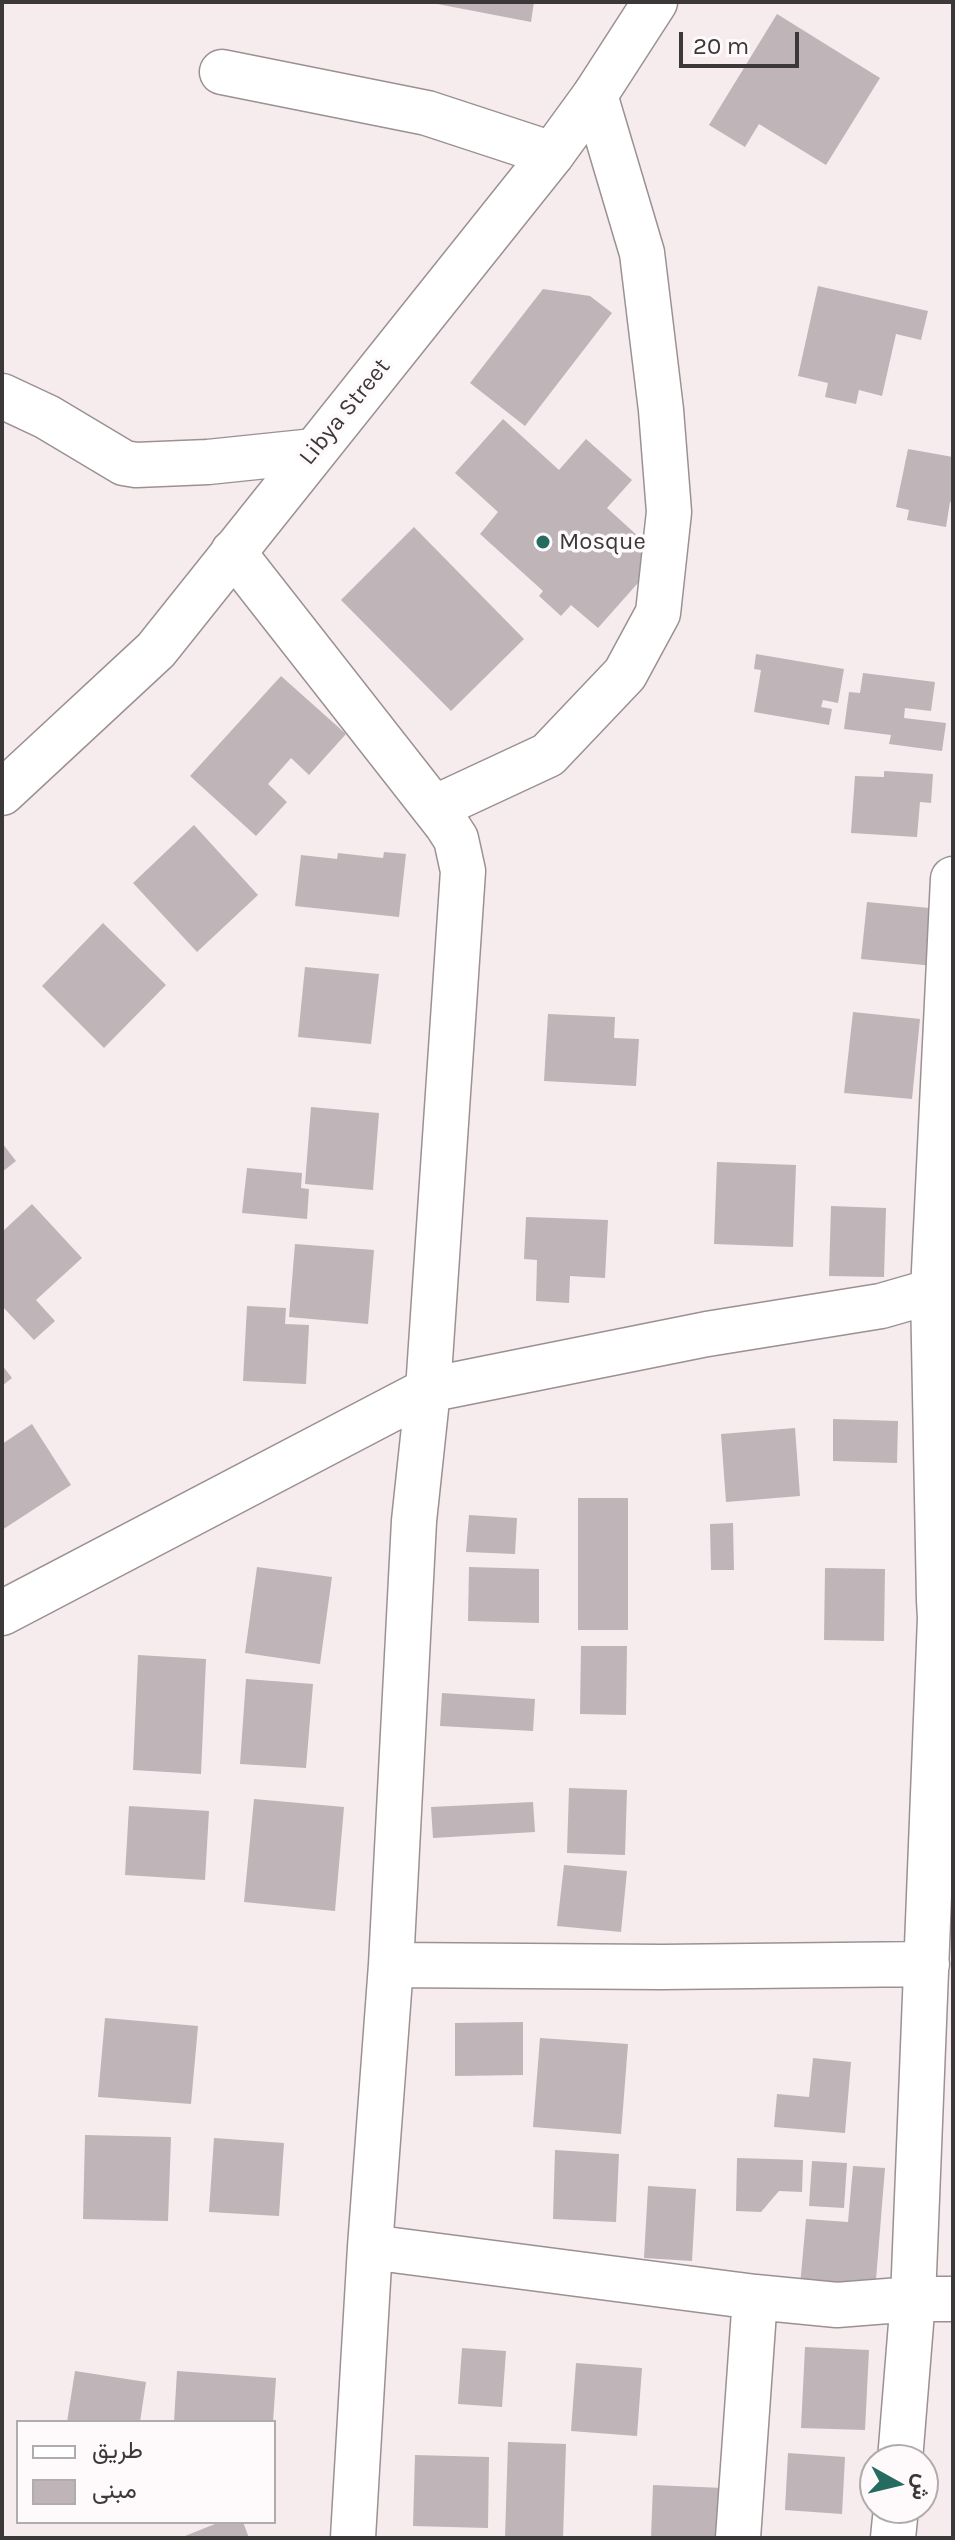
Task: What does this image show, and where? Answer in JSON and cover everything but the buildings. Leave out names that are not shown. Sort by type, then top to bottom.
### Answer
[{"type":"street","name":"Libya Street","points":[[2,793],[156,650],[552,154],[595,95],[655,2]]},
{"type":"street","points":[[222,72],[427,113],[552,154]]},
{"type":"street","points":[[434,808],[548,755],[625,674],[658,613],[669,512],[661,410],[642,253],[595,95]]},
{"type":"street","points":[[2,396],[47,417],[124,463],[208,462],[314,451]]},
{"type":"street","points":[[233,552],[434,808],[456,839],[463,871],[428,1390],[414,1521],[391,1965],[353,2538]]},
{"type":"street","points":[[903,2444],[933,2299],[927,1964],[946,1618],[943,1286],[953,879]]},
{"type":"street","points":[[8,1599],[428,1390],[707,1334],[881,1306],[943,1286]]},
{"type":"street","points":[[391,1965],[662,1967],[927,1964]]},
{"type":"street","points":[[370,2247],[837,2305],[933,2299]]},
{"type":"street","points":[[738,2538],[755,2297]]},
{"type":"place","name":"Mosque","points":[[543,542]]}]
